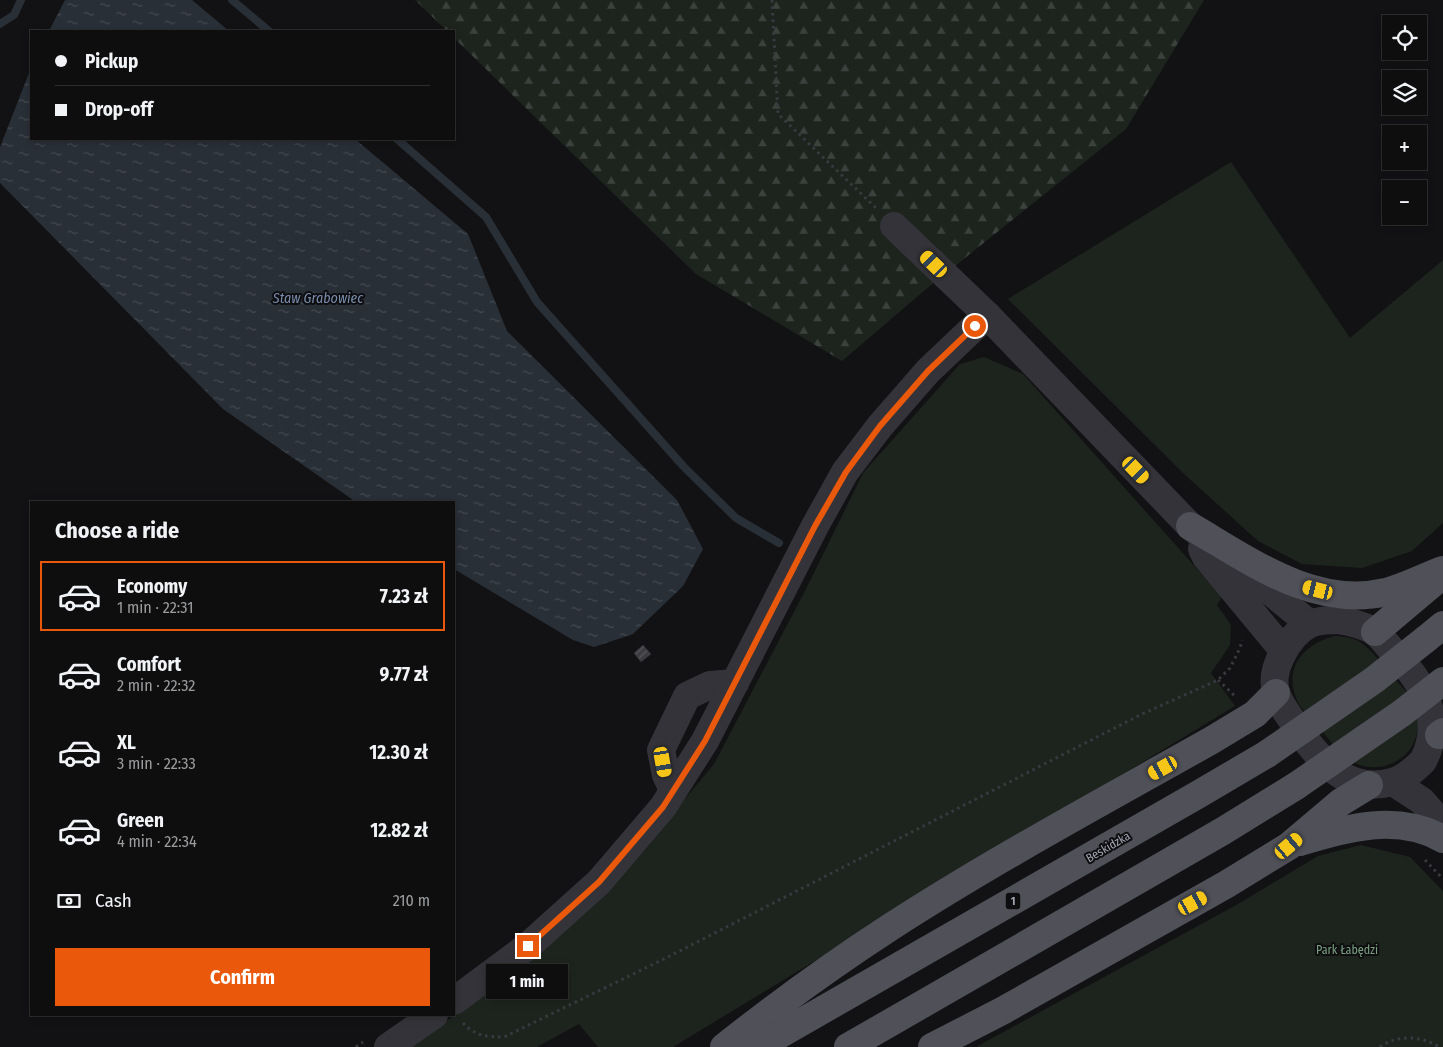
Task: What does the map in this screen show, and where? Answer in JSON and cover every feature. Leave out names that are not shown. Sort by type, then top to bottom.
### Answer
[{"type":"main road","points":[[1190,526],[1286,580],[1309,588],[1340,594],[1366,595],[1388,591],[1443,570]]},
{"type":"main road","points":[[1375,632],[1443,575]]},
{"type":"main road","name":"Beskidzka","points":[[758,1047],[1267,754],[1374,680],[1434,632]]},
{"type":"main road","points":[[848,1047],[1223,831],[1296,786],[1402,713],[1443,680]]},
{"type":"main road","points":[[724,1047],[794,993],[888,928],[951,889],[1255,714],[1276,693]]},
{"type":"main road","points":[[932,1047],[1002,1011],[1227,884],[1289,846],[1341,802],[1381,783]]},
{"type":"main road","points":[[1289,846],[1344,829],[1383,825],[1413,826],[1443,839]]},
{"type":"street","points":[[894,226],[987,315],[1190,526],[1310,624]]},
{"type":"street","points":[[455,1007],[528,946],[599,882],[663,807],[705,741],[815,526],[846,472],[880,426],[928,371],[987,315]]},
{"type":"street","points":[[1190,526],[1206,557],[1283,650]]},
{"type":"street","points":[[1381,783],[1404,776],[1416,768],[1440,743],[1440,717],[1435,703],[1428,690],[1375,632],[1355,623],[1338,620],[1310,624],[1297,633],[1283,650],[1274,682],[1276,693],[1296,727],[1314,752],[1335,772],[1356,781],[1381,783],[1422,801],[1443,825]]},
{"type":"street","points":[[673,790],[666,775],[661,750],[687,696],[710,685],[735,683]]},
{"type":"street","points":[[388,1047],[442,1016]]},
{"type":"path","points":[[772,0],[778,114],[894,226]]},
{"type":"path","points":[[454,1016],[471,1031],[485,1037],[504,1037],[666,958],[1140,715],[1218,680],[1230,668],[1240,648],[1243,634]]},
{"type":"path","points":[[1421,856],[1443,879]]},
{"type":"path","points":[[1380,1047],[1398,1038],[1418,1038],[1439,1047]]},
{"type":"green space","points":[[415,0],[1204,0],[1126,129],[925,290],[842,361],[696,274],[455,39],[455,30],[446,30]]},
{"type":"green space","points":[[1231,162],[1350,338],[1443,260],[1443,523],[1412,551],[1362,568],[1302,564],[1258,541],[1183,473],[1008,299]]},
{"type":"green space","points":[[984,357],[1023,374],[1222,597],[1217,605],[1231,625],[1230,645],[1211,673],[1235,706],[673,1047],[598,1047],[579,1024],[537,1047],[411,1047],[519,968],[631,864],[714,764],[807,587],[863,473],[960,364]]},
{"type":"green space","points":[[1335,636],[1354,639],[1364,645],[1405,690],[1416,708],[1418,729],[1414,743],[1406,754],[1385,766],[1361,766],[1343,755],[1299,704],[1294,692],[1292,681],[1294,670],[1304,652],[1313,645]]},
{"type":"green space","name":"Park Łabędzi","points":[[1361,845],[1410,857],[1443,891],[1443,1047],[976,1047],[1238,904],[1318,856]]},
{"type":"water","points":[[65,0],[192,0],[228,30],[50,30]]},
{"type":"water","name":"Staw Grabowiec","points":[[30,71],[30,140],[356,140],[468,234],[507,331],[677,500],[703,549],[683,586],[633,634],[594,647],[573,640],[455,570],[455,501],[355,501],[223,409],[0,183],[0,147]]},
{"type":"building","points":[[643,645],[651,654],[641,662],[634,653]]},
{"type":"waterway","points":[[0,24],[14,15],[21,0]]},
{"type":"waterway","points":[[232,0],[268,30]]},
{"type":"waterway","points":[[398,140],[486,217],[537,302],[684,467],[736,518],[779,543]]},
{"type":"route","points":[[528,946],[599,882],[663,807],[705,741],[815,526],[846,472],[880,426],[928,371],[975,326]]}]
